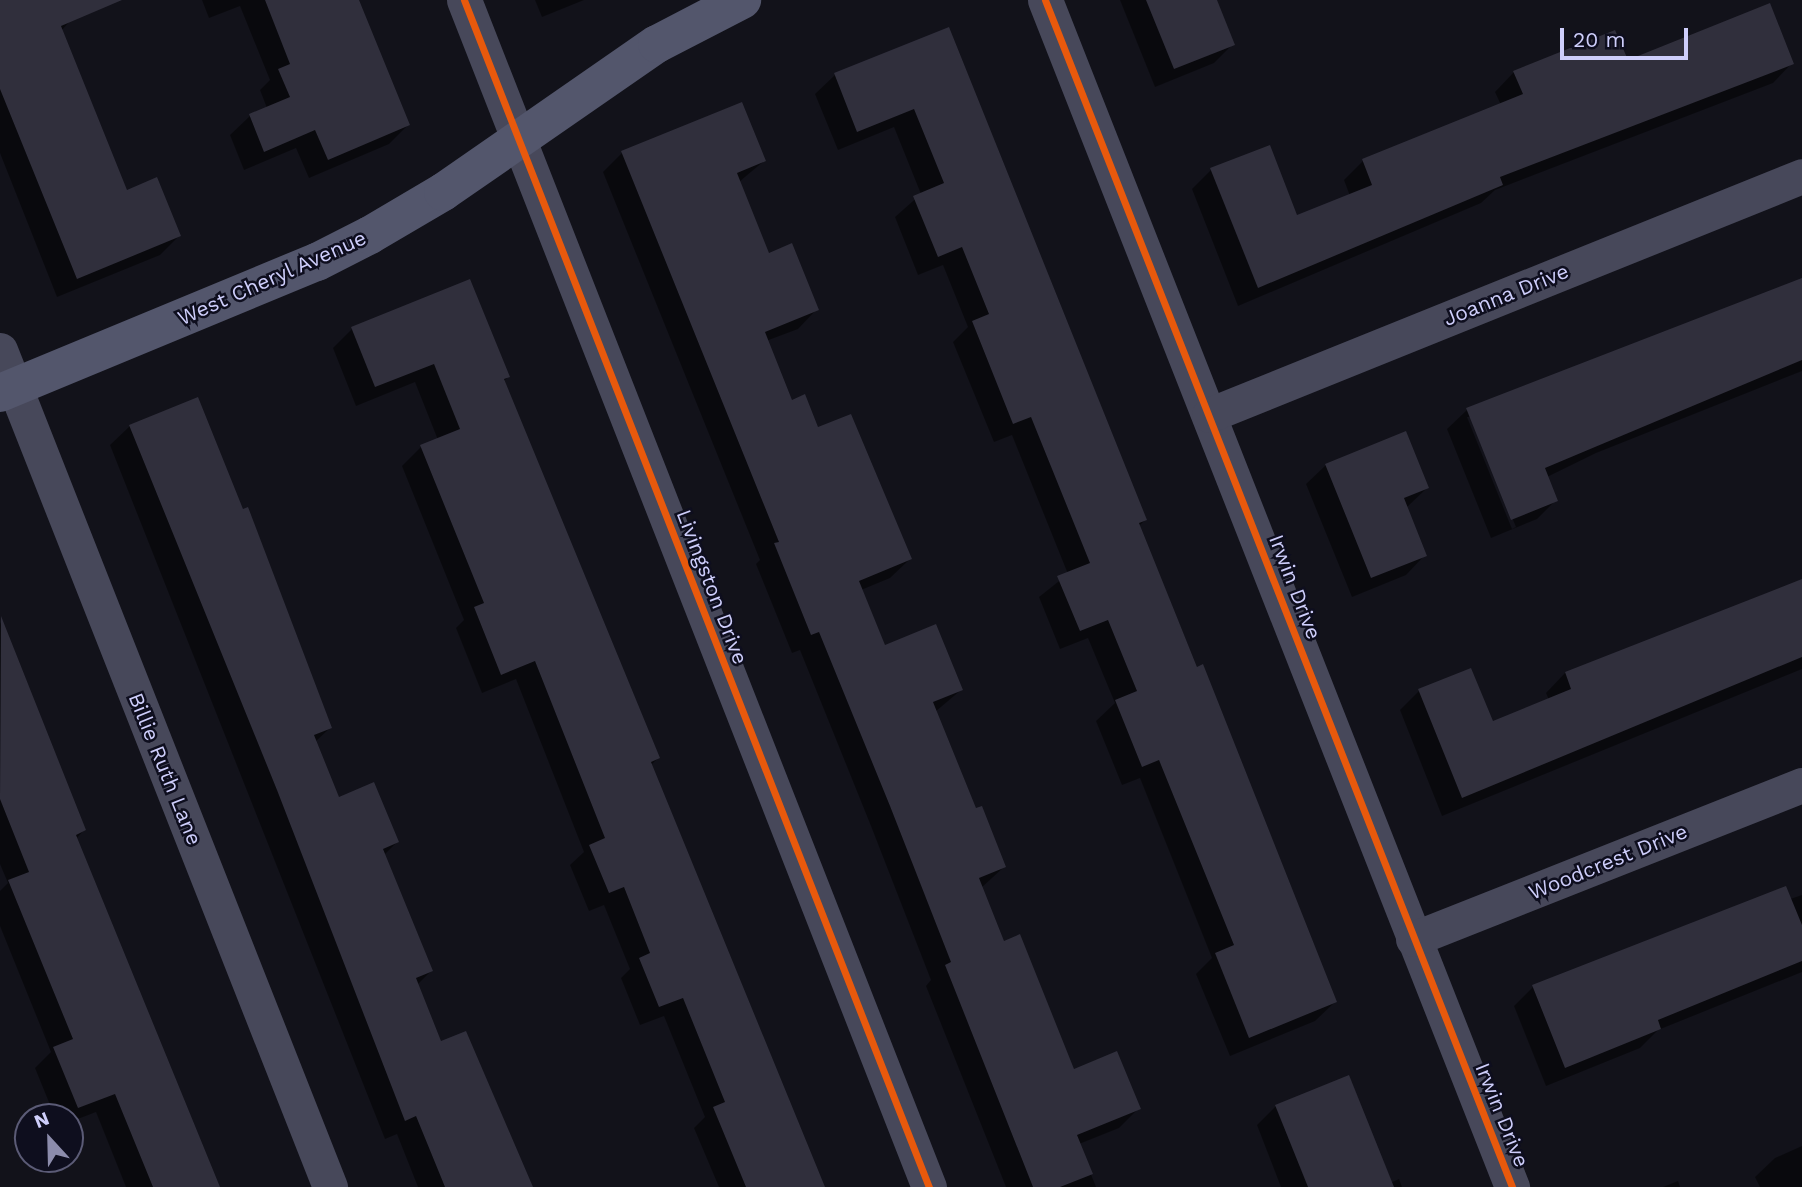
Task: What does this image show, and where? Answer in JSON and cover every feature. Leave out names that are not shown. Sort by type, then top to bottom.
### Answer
[{"type":"street","name":"Livingston Drive","points":[[464,0],[929,1187]]},
{"type":"street","name":"West Cheryl Avenue","points":[[7,390],[317,262],[443,192],[517,138],[657,44],[742,0]]},
{"type":"street","name":"Irwin Drive","points":[[1045,0],[1513,1187]]},
{"type":"street","name":"Joanna Drive","points":[[1209,415],[1802,176]]},
{"type":"street","name":"Billie Ruth Lane","points":[[0,350],[7,390],[330,1187]]},
{"type":"street","name":"Woodcrest Drive","points":[[1413,939],[1802,785]]},
{"type":"building","points":[[0,0],[122,0],[61,26],[127,190],[157,177],[181,236],[77,279],[0,89]]},
{"type":"building","points":[[265,0],[359,0],[410,125],[328,160],[315,130],[264,152],[249,114],[290,97],[278,69],[290,64]]},
{"type":"building","points":[[1146,0],[1217,0],[1235,45],[1174,69]]},
{"type":"building","points":[[1770,3],[1794,64],[1500,177],[1503,185],[1258,288],[1210,168],[1270,145],[1297,215],[1372,185],[1362,159],[1523,94],[1513,71],[1615,30],[1628,60]]},
{"type":"building","points":[[949,27],[1147,520],[1139,523],[1197,667],[1203,664],[1337,1002],[1249,1038],[1215,953],[1234,945],[1159,760],[1142,767],[1115,700],[1137,691],[1108,620],[1080,631],[1057,576],[1090,563],[1031,417],[1013,424],[972,321],[989,314],[962,247],[938,257],[913,196],[944,183],[914,109],[857,132],[834,73]]},
{"type":"building","points":[[742,102],[766,161],[737,173],[769,253],[792,243],[819,310],[765,332],[792,400],[805,394],[818,427],[851,414],[912,559],[859,581],[885,645],[936,624],[963,690],[933,702],[976,808],[982,806],[1006,867],[979,878],[1004,941],[1020,934],[1074,1069],[1117,1051],[1141,1109],[1077,1135],[1093,1174],[1060,1187],[1033,1187],[945,965],[951,962],[890,806],[819,632],[811,635],[774,543],[779,542],[621,151]]},
{"type":"building","points":[[1802,278],[1802,360],[1545,468],[1558,501],[1511,520],[1466,408]]},
{"type":"building","points":[[470,279],[510,377],[504,379],[660,758],[651,762],[825,1187],[746,1187],[713,1107],[725,1102],[683,998],[659,1007],[639,958],[650,953],[624,887],[609,893],[589,845],[605,838],[535,661],[501,675],[474,607],[484,603],[420,445],[460,429],[434,364],[375,387],[351,327]]},
{"type":"building","points":[[198,397],[243,509],[248,507],[332,728],[314,735],[339,797],[374,782],[399,842],[383,849],[433,971],[416,978],[441,1041],[466,1031],[533,1187],[445,1187],[416,1116],[405,1121],[277,790],[129,425]]},
{"type":"building","points":[[1406,431],[1429,488],[1404,498],[1427,556],[1371,578],[1325,464]]},
{"type":"building","points":[[1802,579],[1802,657],[1462,798],[1418,689],[1471,668],[1493,721],[1571,689],[1565,672]]},
{"type":"building","points":[[1,616],[86,830],[76,835],[220,1187],[153,1187],[115,1094],[84,1106],[84,1103],[76,1103],[53,1047],[73,1039],[8,880],[29,872],[0,799]]},
{"type":"building","points":[[1786,886],[1802,925],[1802,961],[1658,1020],[1661,1029],[1565,1068],[1532,985]]},
{"type":"building","points":[[1349,1075],[1394,1187],[1308,1187],[1275,1105]]},
{"type":"cycle path","points":[[464,0],[929,1187]]},
{"type":"cycle path","points":[[1045,0],[1512,1187]]}]
